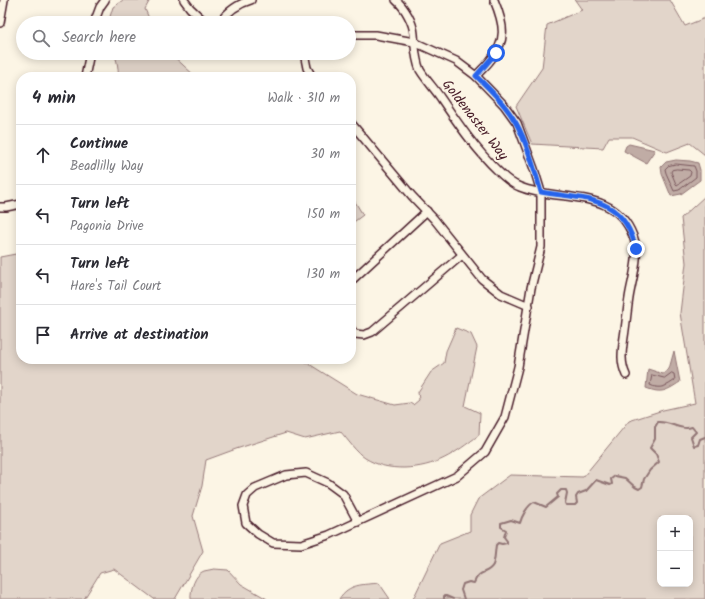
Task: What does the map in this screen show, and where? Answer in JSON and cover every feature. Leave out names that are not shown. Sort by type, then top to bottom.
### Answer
[{"type":"street","points":[[0,23],[4,0]]},
{"type":"street","points":[[97,16],[105,0]]},
{"type":"street","points":[[184,0],[199,16]]},
{"type":"street","points":[[225,16],[231,9],[241,3],[251,0]]},
{"type":"street","name":"Goldenaster Way","points":[[396,0],[406,12],[414,33],[416,56],[420,69],[454,118],[498,171],[519,186],[541,192],[594,201],[607,205],[617,212],[626,222],[633,236],[636,249],[636,261],[621,358],[622,367],[626,375]]},
{"type":"street","points":[[476,76],[501,46],[503,37],[502,23],[494,0]]},
{"type":"street","points":[[356,35],[376,35],[414,42],[456,61],[476,76],[504,105],[517,123],[541,192],[541,248],[531,288],[518,367],[506,417],[485,452],[457,476],[358,522],[329,535],[301,544],[273,543],[258,534],[246,523],[243,506],[247,495],[255,488],[286,475],[306,473],[328,483],[342,494],[358,522]]},
{"type":"street","points":[[86,72],[89,60]]},
{"type":"street","points":[[305,60],[309,72]]},
{"type":"street","points":[[356,129],[412,196],[427,211],[482,279],[501,294],[529,306]]},
{"type":"street","points":[[0,207],[16,205]]},
{"type":"street","points":[[356,276],[427,211]]},
{"type":"street","points":[[356,334],[364,335],[372,332],[462,255]]},
{"type":"shaded area","points":[[123,0],[150,0],[145,9],[148,16],[110,16],[113,7]]},
{"type":"shaded area","points":[[575,0],[670,0],[685,26],[705,18],[705,155],[690,143],[667,152],[632,137],[609,137],[603,148],[532,144],[516,106],[542,68],[547,25],[582,10]]},
{"type":"shaded area","points":[[116,60],[178,60],[191,72],[118,72]]},
{"type":"shaded area","points":[[705,196],[705,599],[413,599],[440,543],[470,531],[470,515],[478,499],[510,475],[583,477],[629,421],[663,410],[695,403],[680,313],[686,263],[681,218]]},
{"type":"shaded area","points":[[356,203],[363,215],[356,220]]},
{"type":"shaded area","points":[[16,254],[16,364],[309,364],[357,394],[395,405],[410,403],[413,405],[419,400],[418,392],[431,372],[444,363],[446,351],[456,328],[471,334],[477,347],[465,406],[480,413],[479,435],[453,454],[435,462],[426,465],[404,468],[384,466],[365,458],[355,449],[340,431],[305,439],[286,433],[236,449],[206,460],[202,486],[193,516],[203,551],[175,599],[154,599],[114,569],[100,573],[84,599],[0,599],[0,257]]},
{"type":"shaded area","points":[[214,569],[228,570],[241,584],[267,599],[191,599],[192,587],[198,575],[204,571]]},
{"type":"shaded area","points":[[379,583],[390,599],[339,599],[352,587]]},
{"type":"water","points":[[629,144],[655,150],[646,163],[624,151],[626,146]]},
{"type":"water","points":[[676,160],[698,163],[700,180],[681,194],[671,196],[662,174],[661,167],[666,162]]},
{"type":"water","points":[[674,351],[680,382],[664,391],[656,391],[646,388],[648,369],[663,374],[669,369]]},
{"type":"waterway","points":[[464,599],[461,590],[463,584],[469,582],[474,583],[478,576],[491,568],[494,563],[496,545],[498,543],[507,543],[504,537],[506,530],[501,527],[501,523],[511,520],[520,523],[525,511],[531,504],[534,502],[546,507],[558,497],[557,494],[561,490],[566,490],[566,505],[575,505],[577,503],[576,497],[578,494],[586,491],[596,480],[610,485],[612,484],[611,479],[615,476],[625,478],[639,489],[642,487],[644,479],[650,470],[659,462],[656,454],[650,448],[655,439],[655,427],[658,422],[683,428],[692,427],[696,432],[691,437],[694,446],[698,445],[700,439],[705,437]]},
{"type":"waterway","points":[[444,599],[444,596],[453,599]]},
{"type":"route","points":[[496,53],[476,76],[504,105],[517,123],[541,192],[594,201],[607,205],[617,212],[626,222],[633,236],[636,249]]}]
